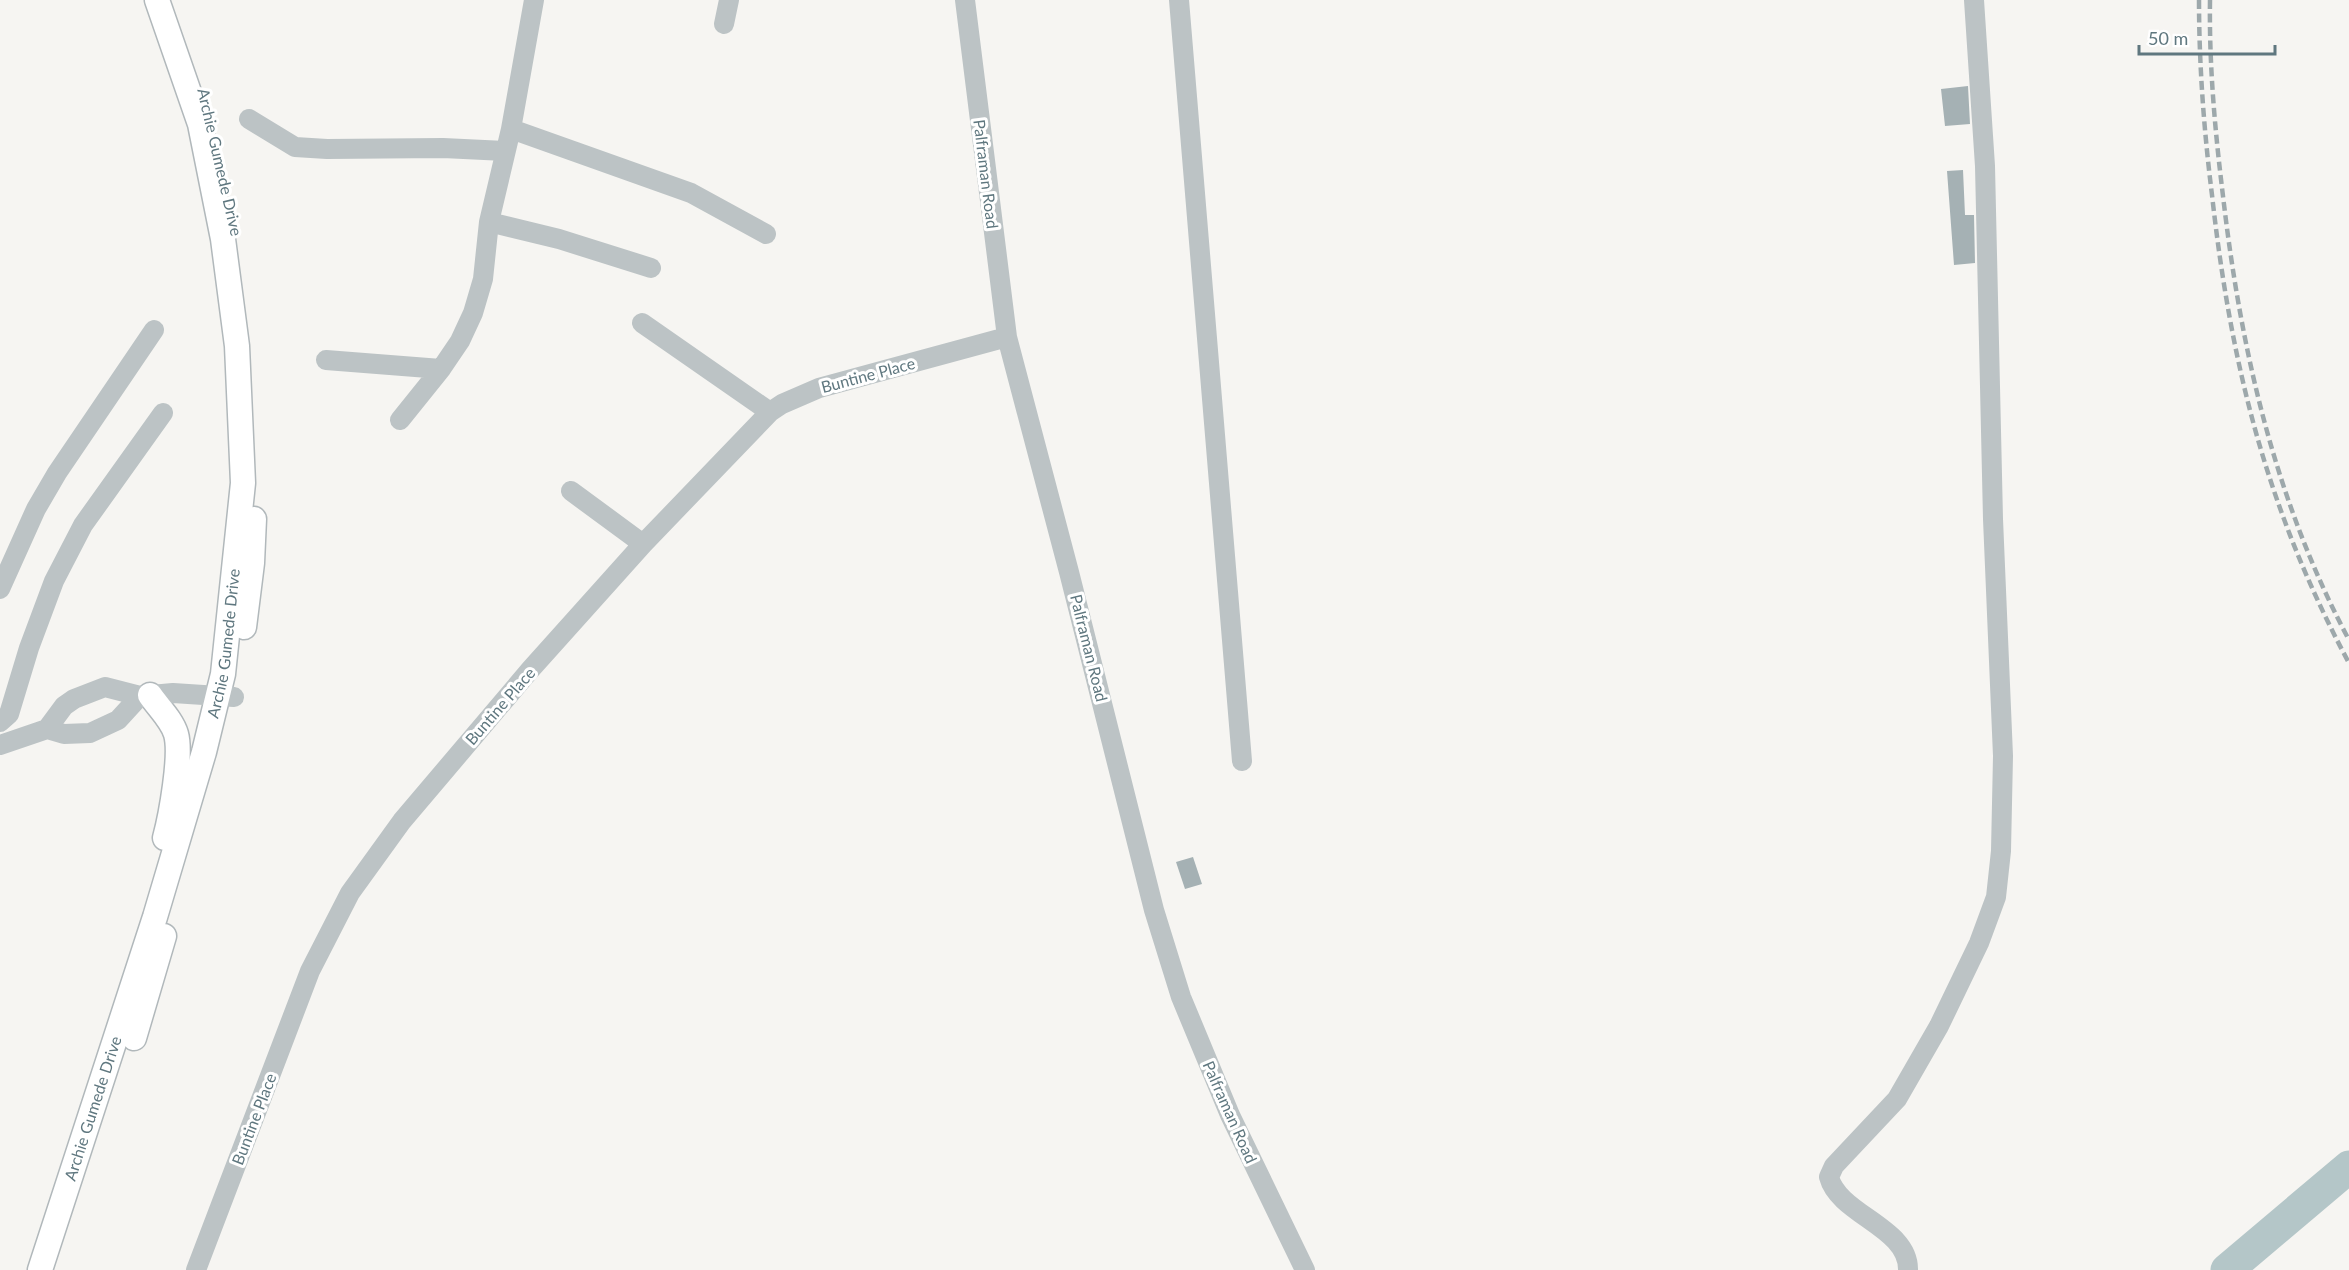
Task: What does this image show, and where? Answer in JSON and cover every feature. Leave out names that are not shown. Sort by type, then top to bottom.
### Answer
[{"type":"main road","name":"Archie Gumede Drive","points":[[54,1270],[147,998],[219,755],[226,696],[232,593],[243,483],[237,337],[223,239],[200,124],[157,0]]},
{"type":"main road","name":"Archie Gumede Drive","points":[[40,1270],[140,963],[198,774],[226,696],[252,563],[256,480],[255,387],[245,282],[214,122],[189,39],[174,0]]},
{"type":"main road","points":[[140,963],[145,909],[167,832],[176,770],[177,736],[172,725],[145,695]]},
{"type":"street","points":[[400,420],[441,369],[460,340],[473,313],[483,279],[489,222],[511,129],[534,0]]},
{"type":"street","points":[[724,24],[729,0]]},
{"type":"street","name":"Palframan Road","points":[[965,0],[1007,337],[1070,572],[1154,910],[1178,987],[1230,1115],[1305,1270]]},
{"type":"street","points":[[1179,0],[1242,761]]},
{"type":"street","points":[[1908,1270],[1908,1260],[1895,1241],[1843,1199],[1835,1190],[1829,1177],[1834,1166],[1897,1099],[1939,1026],[1979,943],[1996,897],[2001,851],[2003,756],[1992,507],[1985,166],[1974,0]]},
{"type":"street","points":[[249,118],[295,147],[327,150],[443,148],[505,151]]},
{"type":"street","points":[[511,129],[691,193],[766,234]]},
{"type":"street","points":[[489,222],[559,239],[651,268]]},
{"type":"street","points":[[642,323],[770,412]]},
{"type":"street","points":[[0,589],[36,510],[57,473],[154,330]]},
{"type":"street","name":"Buntine Place","points":[[196,1270],[310,971],[350,893],[422,797],[643,544],[770,412],[782,404],[819,388],[1007,337]]},
{"type":"street","points":[[326,360],[441,369]]},
{"type":"street","points":[[0,722],[9,714],[28,648],[54,581],[83,525],[163,413]]},
{"type":"street","points":[[571,491],[643,544]]},
{"type":"street","points":[[0,745],[47,729],[64,706],[74,699],[105,687],[145,695],[173,693],[226,696]]},
{"type":"street","points":[[47,729],[64,734],[90,733],[118,720],[145,695]]},
{"type":"building","points":[[1968,86],[1970,124],[1945,126],[1941,89]]},
{"type":"building","points":[[1963,170],[1965,215],[1974,215],[1975,263],[1954,265],[1947,171]]},
{"type":"building","points":[[1193,857],[1202,884],[1185,889],[1176,862]]},
{"type":"waterway","points":[[2227,1270],[2349,1167]]},
{"type":"railway","points":[[2199,0],[2201,73],[2209,171],[2220,258],[2242,378],[2257,436],[2296,549],[2320,606],[2349,663]]},
{"type":"railway","points":[[2210,0],[2212,73],[2220,172],[2240,311],[2251,368],[2281,479],[2323,587],[2349,640]]}]
